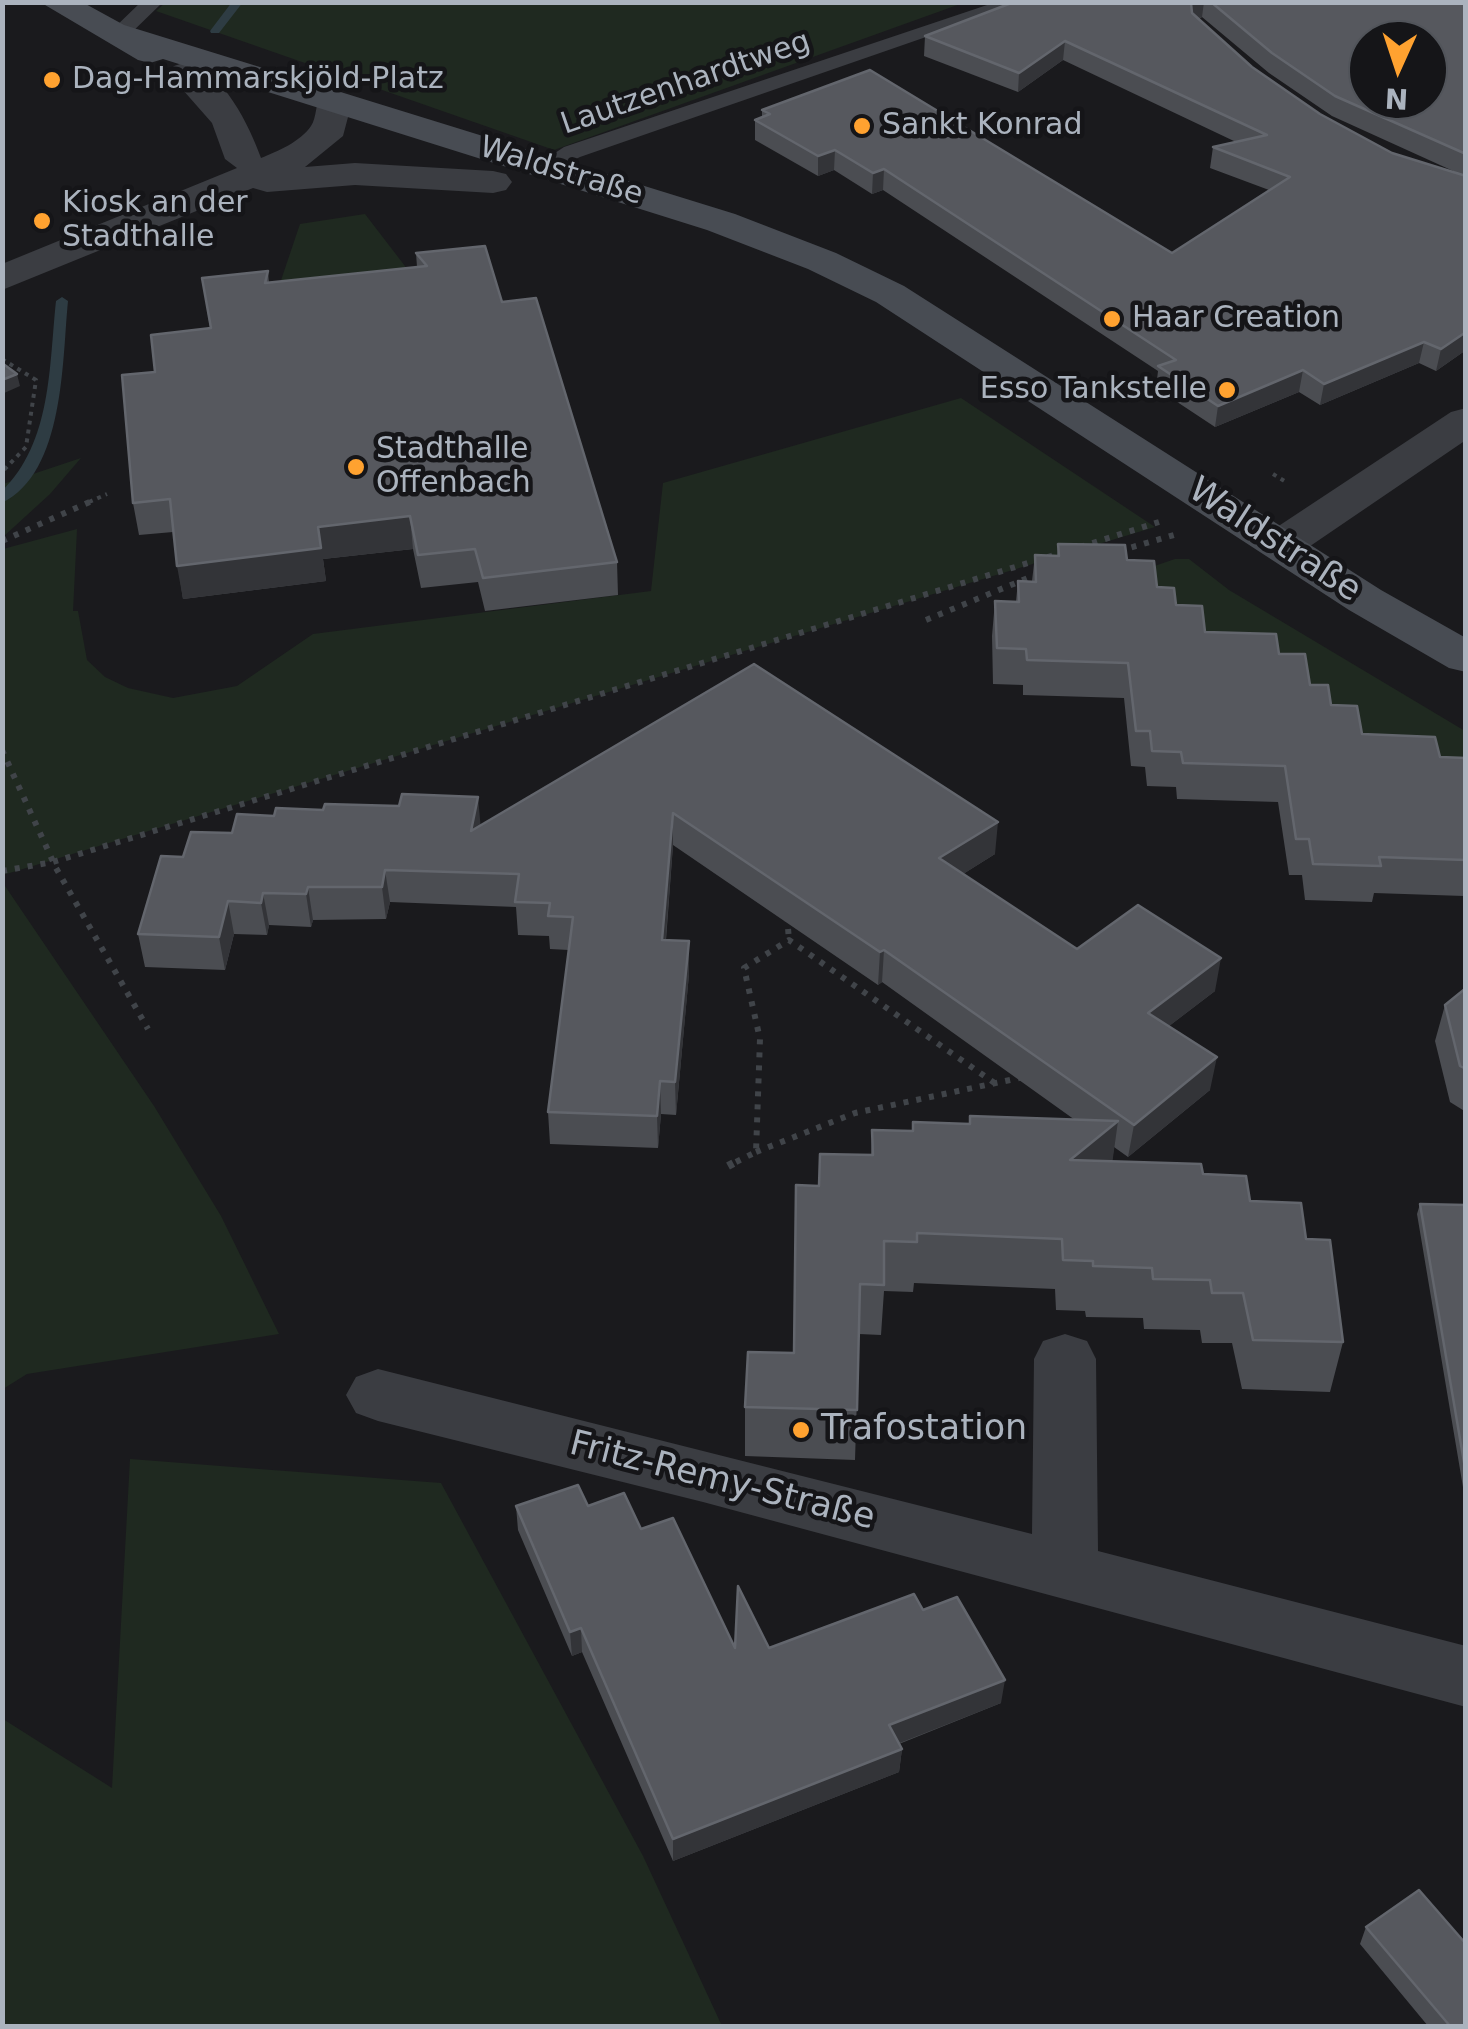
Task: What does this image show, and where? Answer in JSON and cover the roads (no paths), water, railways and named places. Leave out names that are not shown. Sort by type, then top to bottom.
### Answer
[{"type":"main road","name":"Waldstraße","points":[[56,2],[139,17],[332,115],[493,182],[775,274],[983,356]]},
{"type":"main road","name":"Waldstraße","points":[[139,17],[186,73],[332,115]]},
{"type":"main road","name":"Waldstraße","points":[[412,127],[722,222],[822,260],[890,294],[1280,545],[1466,658]]},
{"type":"street","points":[[186,73],[228,120],[243,159]]},
{"type":"street","points":[[210,191],[243,159],[332,115],[412,127]]},
{"type":"street","points":[[2,278],[297,158],[332,115]]},
{"type":"street","points":[[210,191],[355,174],[493,182]]},
{"type":"street","points":[[1280,545],[1466,421]]},
{"type":"street","points":[[1065,1359],[1065,1569]]},
{"type":"street","name":"Fritz-Remy-Straße","points":[[378,1395],[1065,1569],[1466,1677]]},
{"type":"lane","name":"Lautzenhardtweg","points":[[545,166],[572,152],[1017,2]]},
{"type":"waterway","points":[[215,31],[238,2]]},
{"type":"waterway","points":[[2,499],[21,481],[44,435],[62,301]]},
{"type":"place","name":"Dag-Hammarskjöld-Platz","points":[[52,80]]},
{"type":"place","name":"Sankt Konrad","points":[[862,126]]},
{"type":"place","name":"Kiosk an der Stadthalle","points":[[42,221]]},
{"type":"place","name":"Haar Creation","points":[[1112,319]]},
{"type":"place","name":"Esso Tankstelle","points":[[1227,390]]},
{"type":"place","name":"Stadthalle Offenbach","points":[[356,467]]},
{"type":"place","name":"Trafostation","points":[[801,1430]]}]
